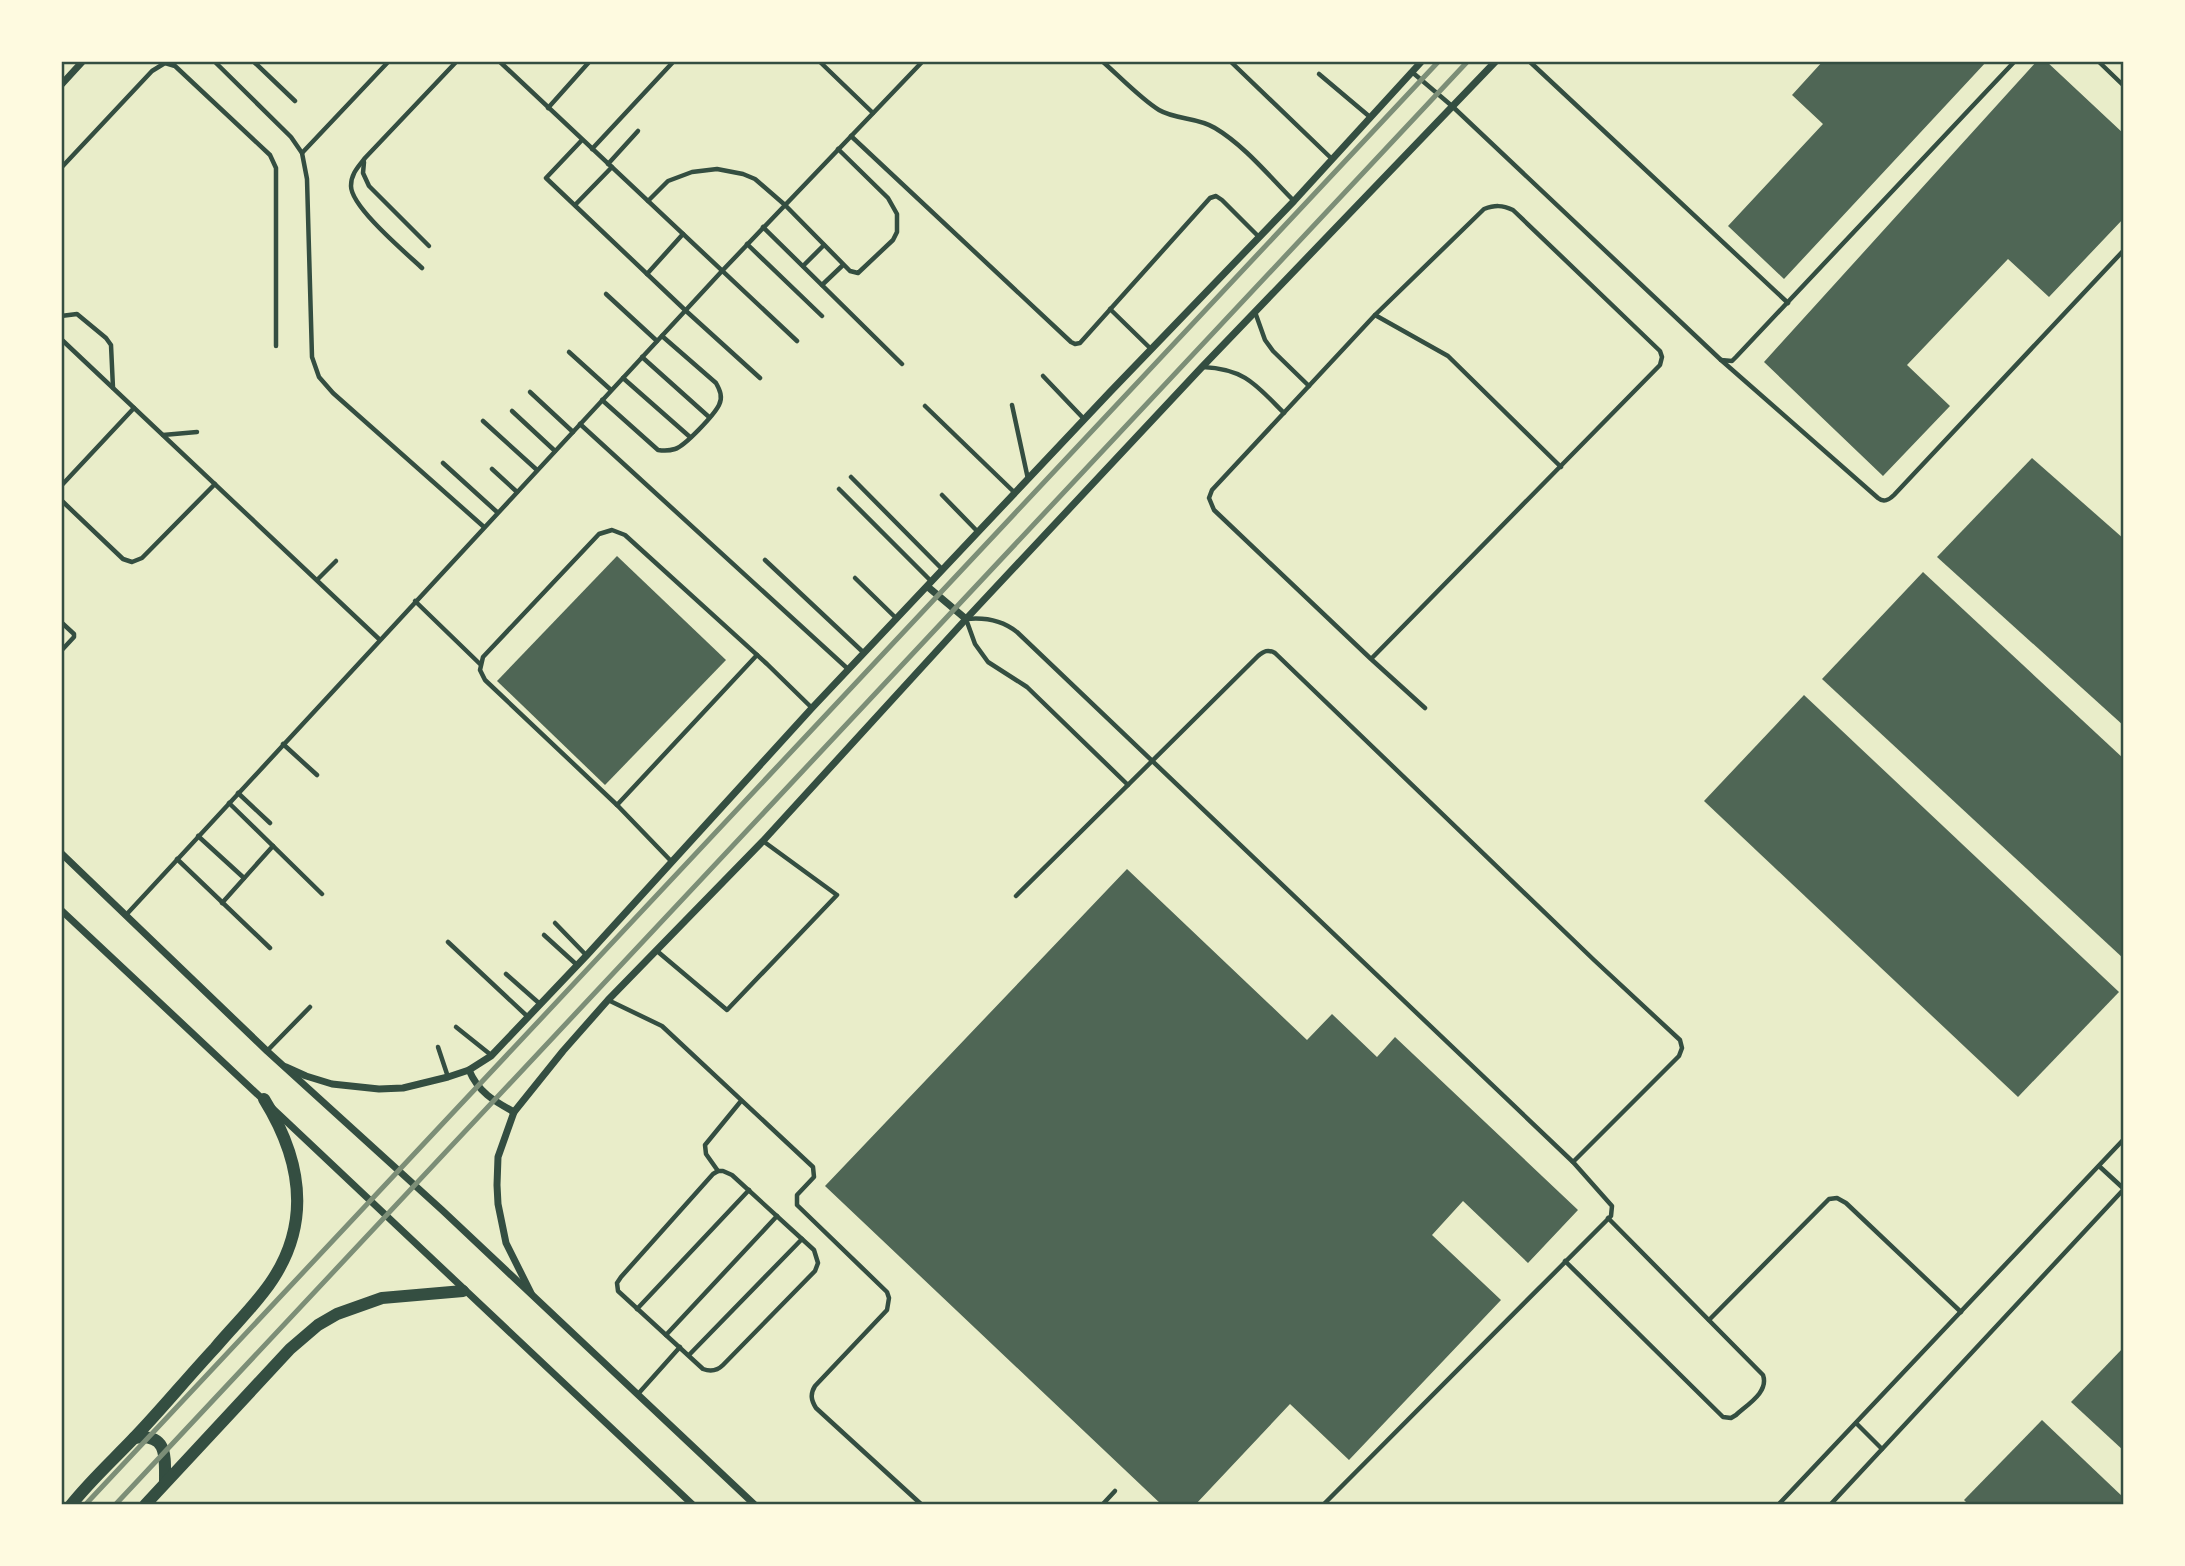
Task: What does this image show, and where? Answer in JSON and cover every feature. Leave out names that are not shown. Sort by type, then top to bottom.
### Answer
[{"type":"main road","points":[[71,1505],[260,1297],[281,1266],[288,1251],[296,1219],[296,1176],[279,1123],[264,1099]]},
{"type":"main road","points":[[145,1505],[290,1349],[318,1325],[337,1314],[382,1298],[463,1291]]},
{"type":"main road","points":[[134,1438],[147,1436],[162,1446],[165,1454],[165,1481]]},
{"type":"street","points":[[61,85],[83,61]]},
{"type":"street","points":[[286,1067],[332,1084],[355,1088],[402,1088],[469,1070],[491,1056],[813,708],[1084,419],[1294,201],[1422,61]]},
{"type":"street","points":[[531,1293],[506,1242],[498,1204],[498,1157],[514,1112],[608,1000],[763,841],[1202,367],[1496,61]]},
{"type":"street","points":[[930,584],[966,619]]},
{"type":"street","points":[[61,853],[267,1051],[531,1293],[755,1505]]},
{"type":"street","points":[[61,911],[693,1505]]},
{"type":"street","points":[[469,1070],[482,1092],[514,1112]]},
{"type":"lane","points":[[214,61],[292,137],[302,153],[307,179],[312,357],[319,377],[333,393],[484,527]]},
{"type":"lane","points":[[253,61],[295,101]]},
{"type":"lane","points":[[302,153],[389,61]]},
{"type":"lane","points":[[422,268],[355,201],[352,178],[365,158],[457,61]]},
{"type":"lane","points":[[499,61],[797,341]]},
{"type":"lane","points":[[548,107],[590,61]]},
{"type":"lane","points":[[592,149],[674,61]]},
{"type":"lane","points":[[819,61],[873,113]]},
{"type":"lane","points":[[126,915],[685,310],[923,61]]},
{"type":"lane","points":[[1102,61],[1158,110],[1213,126],[1234,140],[1294,201]]},
{"type":"lane","points":[[1230,61],[1332,159]]},
{"type":"lane","points":[[1529,61],[1788,303]]},
{"type":"lane","points":[[1721,360],[1732,361],[2015,61]]},
{"type":"lane","points":[[2098,61],[2124,86]]},
{"type":"lane","points":[[61,168],[152,71],[165,63],[175,65],[271,155],[274,161],[275,346]]},
{"type":"lane","points":[[1412,72],[1452,106],[1721,360],[1878,499],[1886,501],[1892,498],[2124,250]]},
{"type":"lane","points":[[1319,74],[1370,117]]},
{"type":"lane","points":[[575,205],[638,131]]},
{"type":"lane","points":[[851,136],[1075,344],[1080,343],[1210,198],[1216,196],[1222,200],[1260,237]]},
{"type":"lane","points":[[582,139],[546,178],[760,378]]},
{"type":"lane","points":[[648,201],[668,181],[679,176],[718,169],[743,174],[755,179],[785,205],[852,273],[861,272],[894,240],[898,223],[894,205],[838,149]]},
{"type":"lane","points":[[365,158],[363,173],[369,186],[429,246]]},
{"type":"lane","points":[[1371,659],[1660,365],[1660,351],[1513,210],[1504,206],[1484,209],[1376,315],[1212,490],[1209,498],[1209,504],[1214,510],[1371,659],[1425,708]]},
{"type":"lane","points":[[764,227],[902,364]]},
{"type":"lane","points":[[647,274],[683,234]]},
{"type":"lane","points":[[747,244],[822,316]]},
{"type":"lane","points":[[803,266],[824,245]]},
{"type":"lane","points":[[822,285],[843,265]]},
{"type":"lane","points":[[606,294],[657,341]]},
{"type":"lane","points":[[1110,309],[1151,349]]},
{"type":"lane","points":[[1255,312],[1272,351],[1309,386]]},
{"type":"lane","points":[[61,316],[77,314],[109,341],[112,349],[113,388]]},
{"type":"lane","points":[[1376,315],[1448,356],[1561,467]]},
{"type":"lane","points":[[602,400],[658,450],[664,451],[678,448],[709,417],[719,405],[720,390],[716,383],[662,336]]},
{"type":"lane","points":[[61,339],[379,639]]},
{"type":"lane","points":[[569,352],[611,390]]},
{"type":"lane","points":[[642,357],[709,417]]},
{"type":"lane","points":[[1202,367],[1220,368],[1242,375],[1252,381],[1284,413]]},
{"type":"lane","points":[[1043,376],[1084,419]]},
{"type":"lane","points":[[623,378],[690,437]]},
{"type":"lane","points":[[530,392],[573,432]]},
{"type":"lane","points":[[1012,405],[1029,480]]},
{"type":"lane","points":[[925,406],[1015,493]]},
{"type":"lane","points":[[61,486],[134,408]]},
{"type":"lane","points":[[512,411],[555,451]]},
{"type":"lane","points":[[483,421],[537,470]]},
{"type":"lane","points":[[580,424],[849,670]]},
{"type":"lane","points":[[163,435],[197,432]]},
{"type":"lane","points":[[443,463],[497,512]]},
{"type":"lane","points":[[492,469],[517,492]]},
{"type":"lane","points":[[851,477],[943,570]]},
{"type":"lane","points":[[61,500],[123,559],[132,562],[142,558],[215,484]]},
{"type":"lane","points":[[839,489],[930,584]]},
{"type":"lane","points":[[942,495],[978,532]]},
{"type":"lane","points":[[672,862],[617,805],[485,680],[480,665],[483,657],[599,534],[612,530],[625,535],[813,708]]},
{"type":"lane","points":[[765,560],[864,654]]},
{"type":"lane","points":[[317,580],[336,561]]},
{"type":"lane","points":[[855,578],[897,620]]},
{"type":"lane","points":[[415,601],[480,665]]},
{"type":"lane","points":[[1128,785],[1027,687],[988,662],[975,644],[966,619],[988,619],[1009,625],[1573,1162],[1611,1203],[1613,1210],[1323,1505]]},
{"type":"lane","points":[[61,622],[73,632],[74,637],[61,650]]},
{"type":"lane","points":[[1016,896],[1263,651],[1269,650],[1678,1037],[1682,1044],[1679,1056],[1573,1162]]},
{"type":"lane","points":[[617,805],[757,655]]},
{"type":"lane","points":[[284,744],[317,775]]},
{"type":"lane","points":[[238,793],[270,823]]},
{"type":"lane","points":[[229,803],[322,894]]},
{"type":"lane","points":[[198,836],[244,878]]},
{"type":"lane","points":[[657,951],[727,1010],[837,895],[763,841]]},
{"type":"lane","points":[[222,903],[273,846]]},
{"type":"lane","points":[[177,859],[270,948]]},
{"type":"lane","points":[[555,923],[587,955]]},
{"type":"lane","points":[[544,935],[577,966]]},
{"type":"lane","points":[[447,942],[528,1017]]},
{"type":"lane","points":[[506,975],[540,1004]]},
{"type":"lane","points":[[608,1000],[662,1026],[813,1167],[814,1177],[797,1195],[796,1201],[800,1209],[887,1292],[889,1298],[887,1310],[815,1386],[811,1392],[812,1400],[816,1408],[922,1505]]},
{"type":"lane","points":[[267,1051],[310,1007]]},
{"type":"lane","points":[[456,1027],[491,1056]]},
{"type":"lane","points":[[438,1047],[448,1077]]},
{"type":"lane","points":[[718,1171],[617,1283],[618,1291],[707,1370],[720,1369],[815,1271],[818,1263],[814,1250],[728,1172],[718,1171],[706,1154],[705,1145],[741,1101]]},
{"type":"lane","points":[[1778,1505],[2124,1139]]},
{"type":"lane","points":[[1830,1505],[2124,1189],[2099,1166]]},
{"type":"lane","points":[[638,1309],[748,1189]]},
{"type":"lane","points":[[1709,1320],[1829,1199],[1837,1198],[1846,1203],[1961,1312]]},
{"type":"lane","points":[[666,1335],[777,1216]]},
{"type":"lane","points":[[1565,1261],[1724,1417],[1731,1418],[1763,1390],[1763,1375],[1608,1218]]},
{"type":"lane","points":[[689,1355],[802,1239]]},
{"type":"lane","points":[[638,1394],[680,1347]]},
{"type":"lane","points":[[1856,1423],[1882,1448]]},
{"type":"lane","points":[[1102,1505],[1115,1491]]},
{"type":"building","points":[[1823,61],[1987,61],[1784,279],[1728,226],[1823,124],[1792,95]]},
{"type":"building","points":[[2037,61],[2046,61],[2124,134],[2124,218],[2049,297],[2008,259],[1907,365],[1950,406],[1883,476],[1764,362]]},
{"type":"building","points":[[2032,458],[2124,539],[2124,726],[1937,557]]},
{"type":"building","points":[[617,556],[726,660],[605,785],[497,681]]},
{"type":"building","points":[[1923,572],[2124,759],[2124,959],[1822,679]]},
{"type":"building","points":[[1804,695],[2119,992],[2018,1097],[1704,801]]},
{"type":"building","points":[[1127,869],[1307,1040],[1332,1014],[1377,1057],[1395,1037],[1578,1210],[1528,1263],[1463,1201],[1432,1235],[1501,1300],[1349,1460],[1290,1404],[1195,1505],[1162,1505],[825,1186]]},
{"type":"building","points":[[2124,1347],[2124,1451],[2071,1402]]},
{"type":"building","points":[[2042,1420],[2124,1498],[2124,1505],[1969,1505],[1964,1500]]},
{"type":"railway","points":[[85,1505],[1439,61]]},
{"type":"railway","points":[[115,1505],[1468,61]]}]
